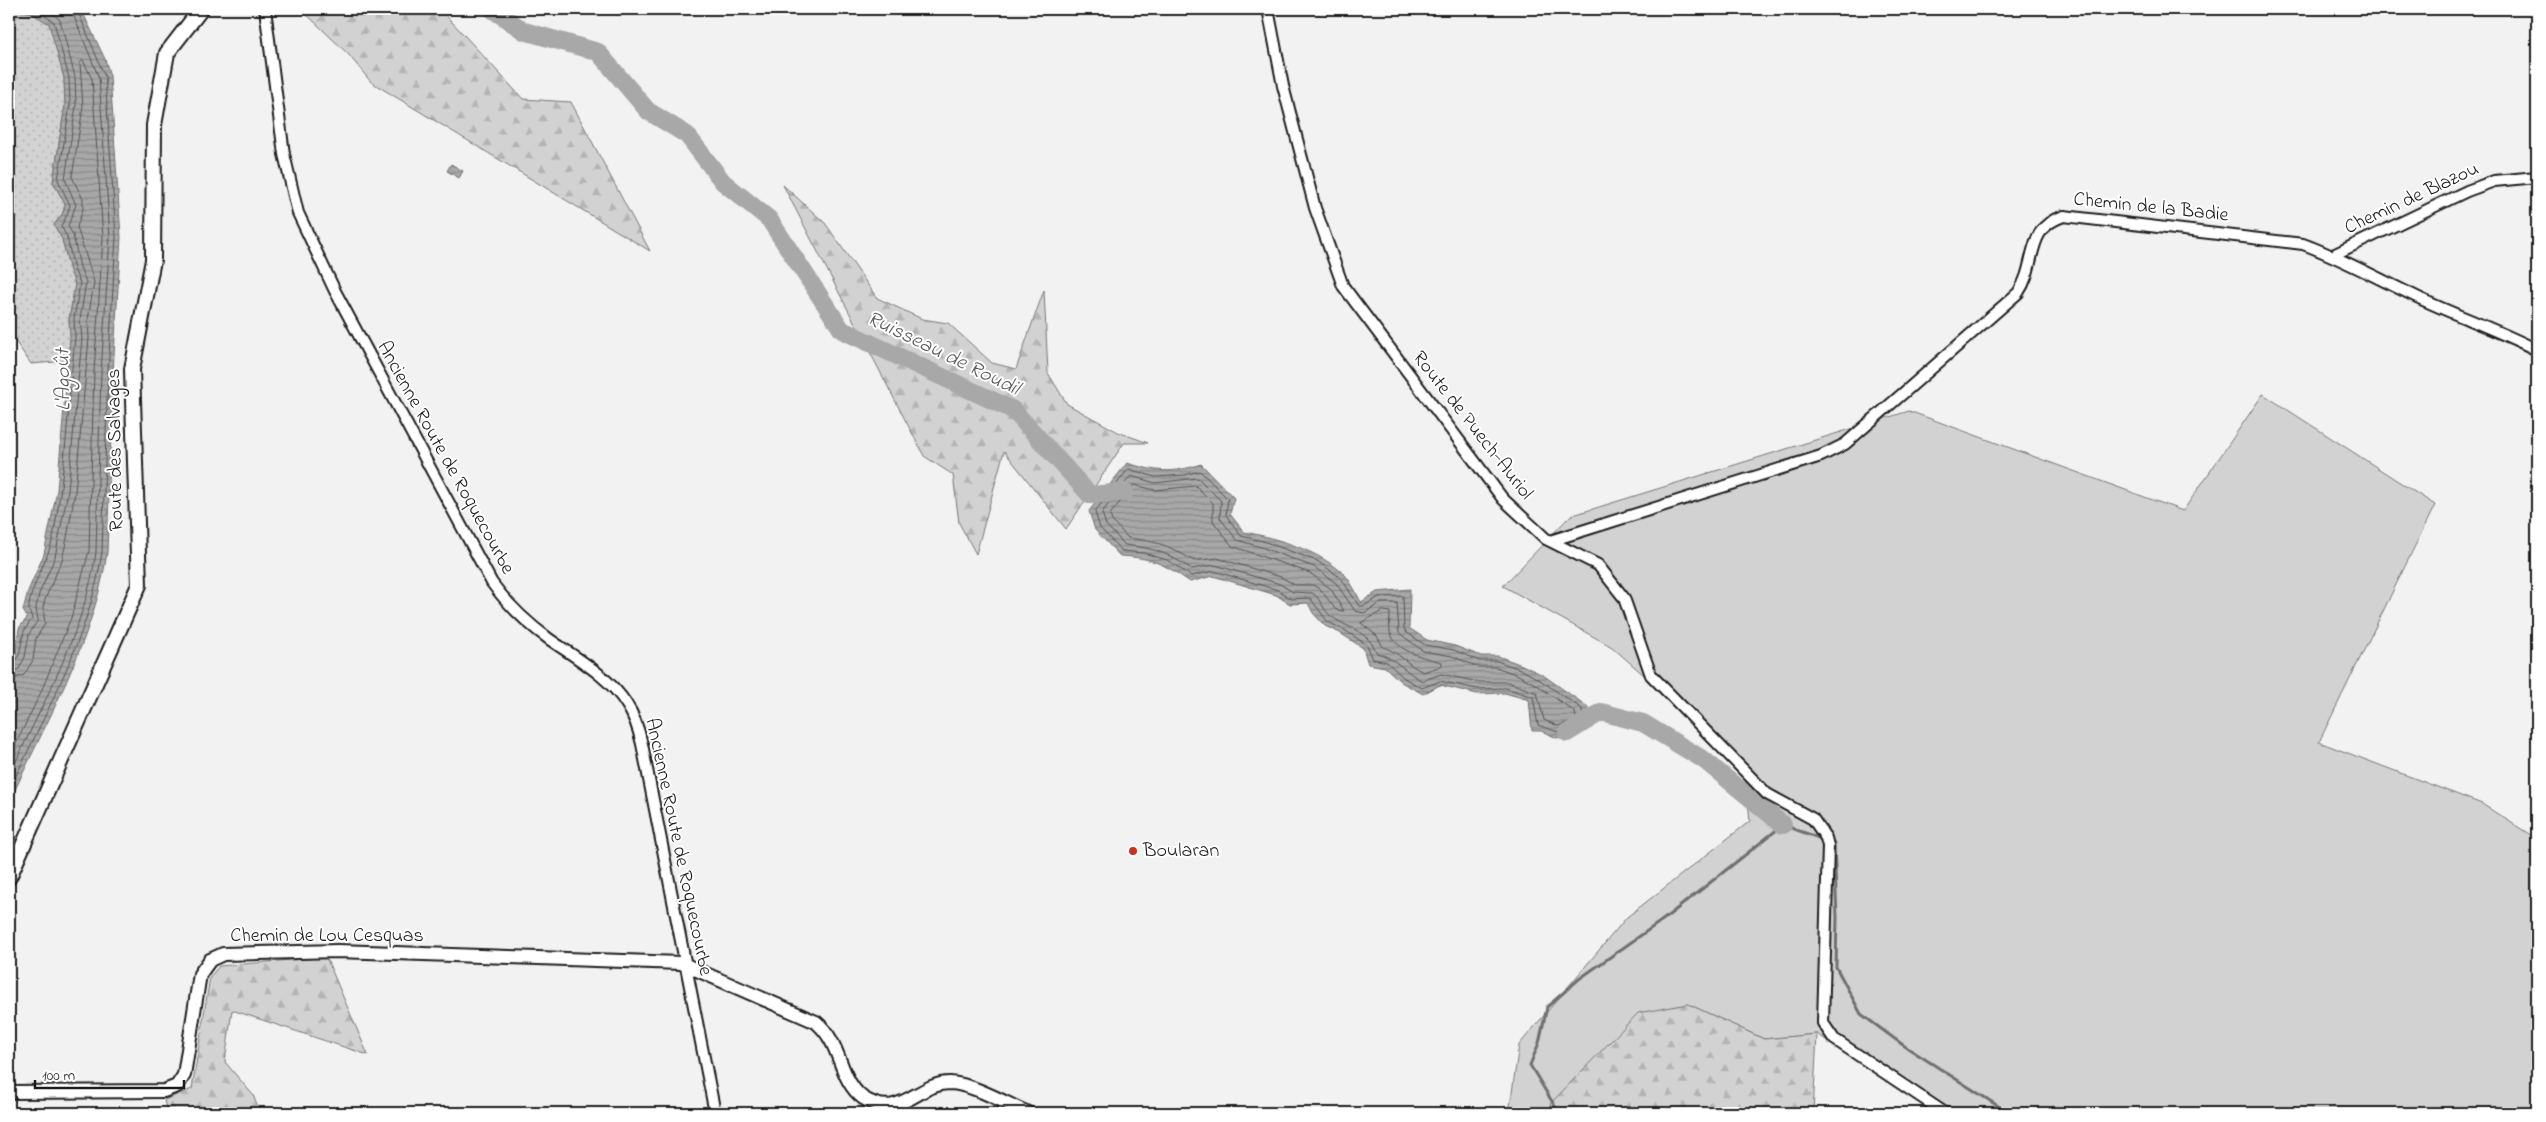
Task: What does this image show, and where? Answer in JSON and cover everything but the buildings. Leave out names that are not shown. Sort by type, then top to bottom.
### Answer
[{"type":"main road","name":"Route des Salvages","points":[[9,877],[140,584],[132,369],[152,260],[154,125],[168,53],[201,9]]},
{"type":"street","name":"Ancienne Route de Roquecourbe","points":[[265,9],[287,172],[302,220],[332,284],[492,583],[530,624],[609,683],[627,704],[634,716],[642,744],[715,1113]]},
{"type":"street","name":"Route de Puech-Auriol","points":[[1268,9],[1283,86],[1315,208],[1343,286],[1503,500],[1550,541],[1598,565],[1624,598],[1651,675],[1767,794],[1813,819],[1827,842],[1823,1023],[1834,1039],[1945,1113]]},
{"type":"street","name":"Chemin de Blazou","points":[[2333,255],[2494,180],[2537,177]]},
{"type":"street","name":"Chemin de la Badie","points":[[1550,541],[1821,456],[1845,444],[2018,293],[2026,281],[2030,270],[2035,238],[2046,224],[2055,218],[2064,216],[2190,229],[2303,244],[2333,255],[2378,279],[2451,313],[2507,335],[2537,350]]},
{"type":"street","name":"Chemin de Lou Cesquas","points":[[9,1092],[164,1091],[177,1086],[184,1075],[200,974],[210,960],[223,954],[338,951],[646,960],[686,965],[816,1022],[832,1038],[851,1085],[871,1103],[895,1107],[909,1102],[934,1086],[953,1084],[973,1089],[1028,1113]]},
{"type":"green space","points":[[9,9],[32,13],[50,24],[64,78],[65,105],[53,181],[65,204],[63,213],[54,225],[62,239],[75,284],[69,320],[71,337],[68,361],[31,364],[9,332]]},
{"type":"green space","points":[[301,9],[440,9],[523,99],[571,102],[650,251],[371,82],[348,54]]},
{"type":"green space","points":[[783,185],[825,223],[877,298],[922,319],[948,323],[992,363],[1016,369],[1044,290],[1048,373],[1067,404],[1118,432],[1148,443],[1124,443],[1066,529],[1004,451],[976,554],[959,523],[953,475],[924,456]]},
{"type":"green space","points":[[2263,394],[2435,505],[2319,742],[2482,804],[2537,839],[2537,1113],[1937,1113],[1817,1034],[1764,1039],[1688,1004],[1551,1104],[1555,1113],[1509,1113],[1519,1045],[1627,917],[1750,821],[1744,763],[1612,647],[1503,586],[1570,516],[1909,411],[2183,511]]},
{"type":"green space","points":[[326,957],[368,1055],[232,1010],[225,1062],[253,1095],[260,1113],[167,1113],[164,1100],[192,1089],[210,977],[219,966]]},
{"type":"green space","points":[[1688,1004],[1764,1039],[1817,1034],[1813,1113],[1555,1113],[1550,1104],[1638,1013]]},
{"type":"water","points":[[17,9],[81,9],[105,59],[110,76],[121,237],[113,372],[107,553],[101,586],[80,650],[67,681],[9,803],[9,666],[15,654],[19,628],[27,618],[23,610],[28,591],[44,554],[57,490],[70,337],[69,320],[75,284],[62,239],[54,225],[63,213],[65,204],[53,182],[65,105],[64,78],[49,24],[32,13]]},
{"type":"water","points":[[451,164],[463,171],[459,178],[447,171]]},
{"type":"water","points":[[1127,463],[1164,471],[1201,464],[1234,498],[1230,514],[1244,532],[1284,542],[1311,552],[1323,559],[1345,575],[1361,602],[1377,592],[1410,589],[1409,628],[1427,640],[1455,646],[1481,656],[1498,656],[1543,675],[1588,707],[1587,728],[1557,738],[1541,731],[1532,731],[1529,700],[1505,693],[1477,694],[1440,685],[1423,694],[1401,682],[1385,667],[1368,664],[1363,648],[1325,626],[1313,613],[1308,603],[1290,604],[1276,595],[1213,576],[1190,582],[1172,570],[1149,560],[1120,556],[1095,530],[1089,511]]},
{"type":"waterway","name":"Ruisseau de Roudil","points":[[492,9],[524,31],[598,52],[648,111],[687,135],[723,182],[769,219],[842,330],[1013,410],[1090,495],[1125,492]]},
{"type":"waterway","name":"Ruisseau de Roudil","points":[[1567,733],[1601,712],[1643,723],[1704,760],[1783,825]]},
{"type":"waterway","points":[[1559,1113],[1530,1065],[1539,1043],[1547,1007],[1579,979],[1664,919],[1783,825],[1822,839]]},
{"type":"waterway","points":[[1831,842],[1834,843],[1837,917],[1836,967],[1861,1014],[1903,1045],[2009,1113]]},
{"type":"place","name":"Boularan","points":[[1133,851]]},
{"type":"water label","name":"L'Agoût","points":[[64,380]]}]
